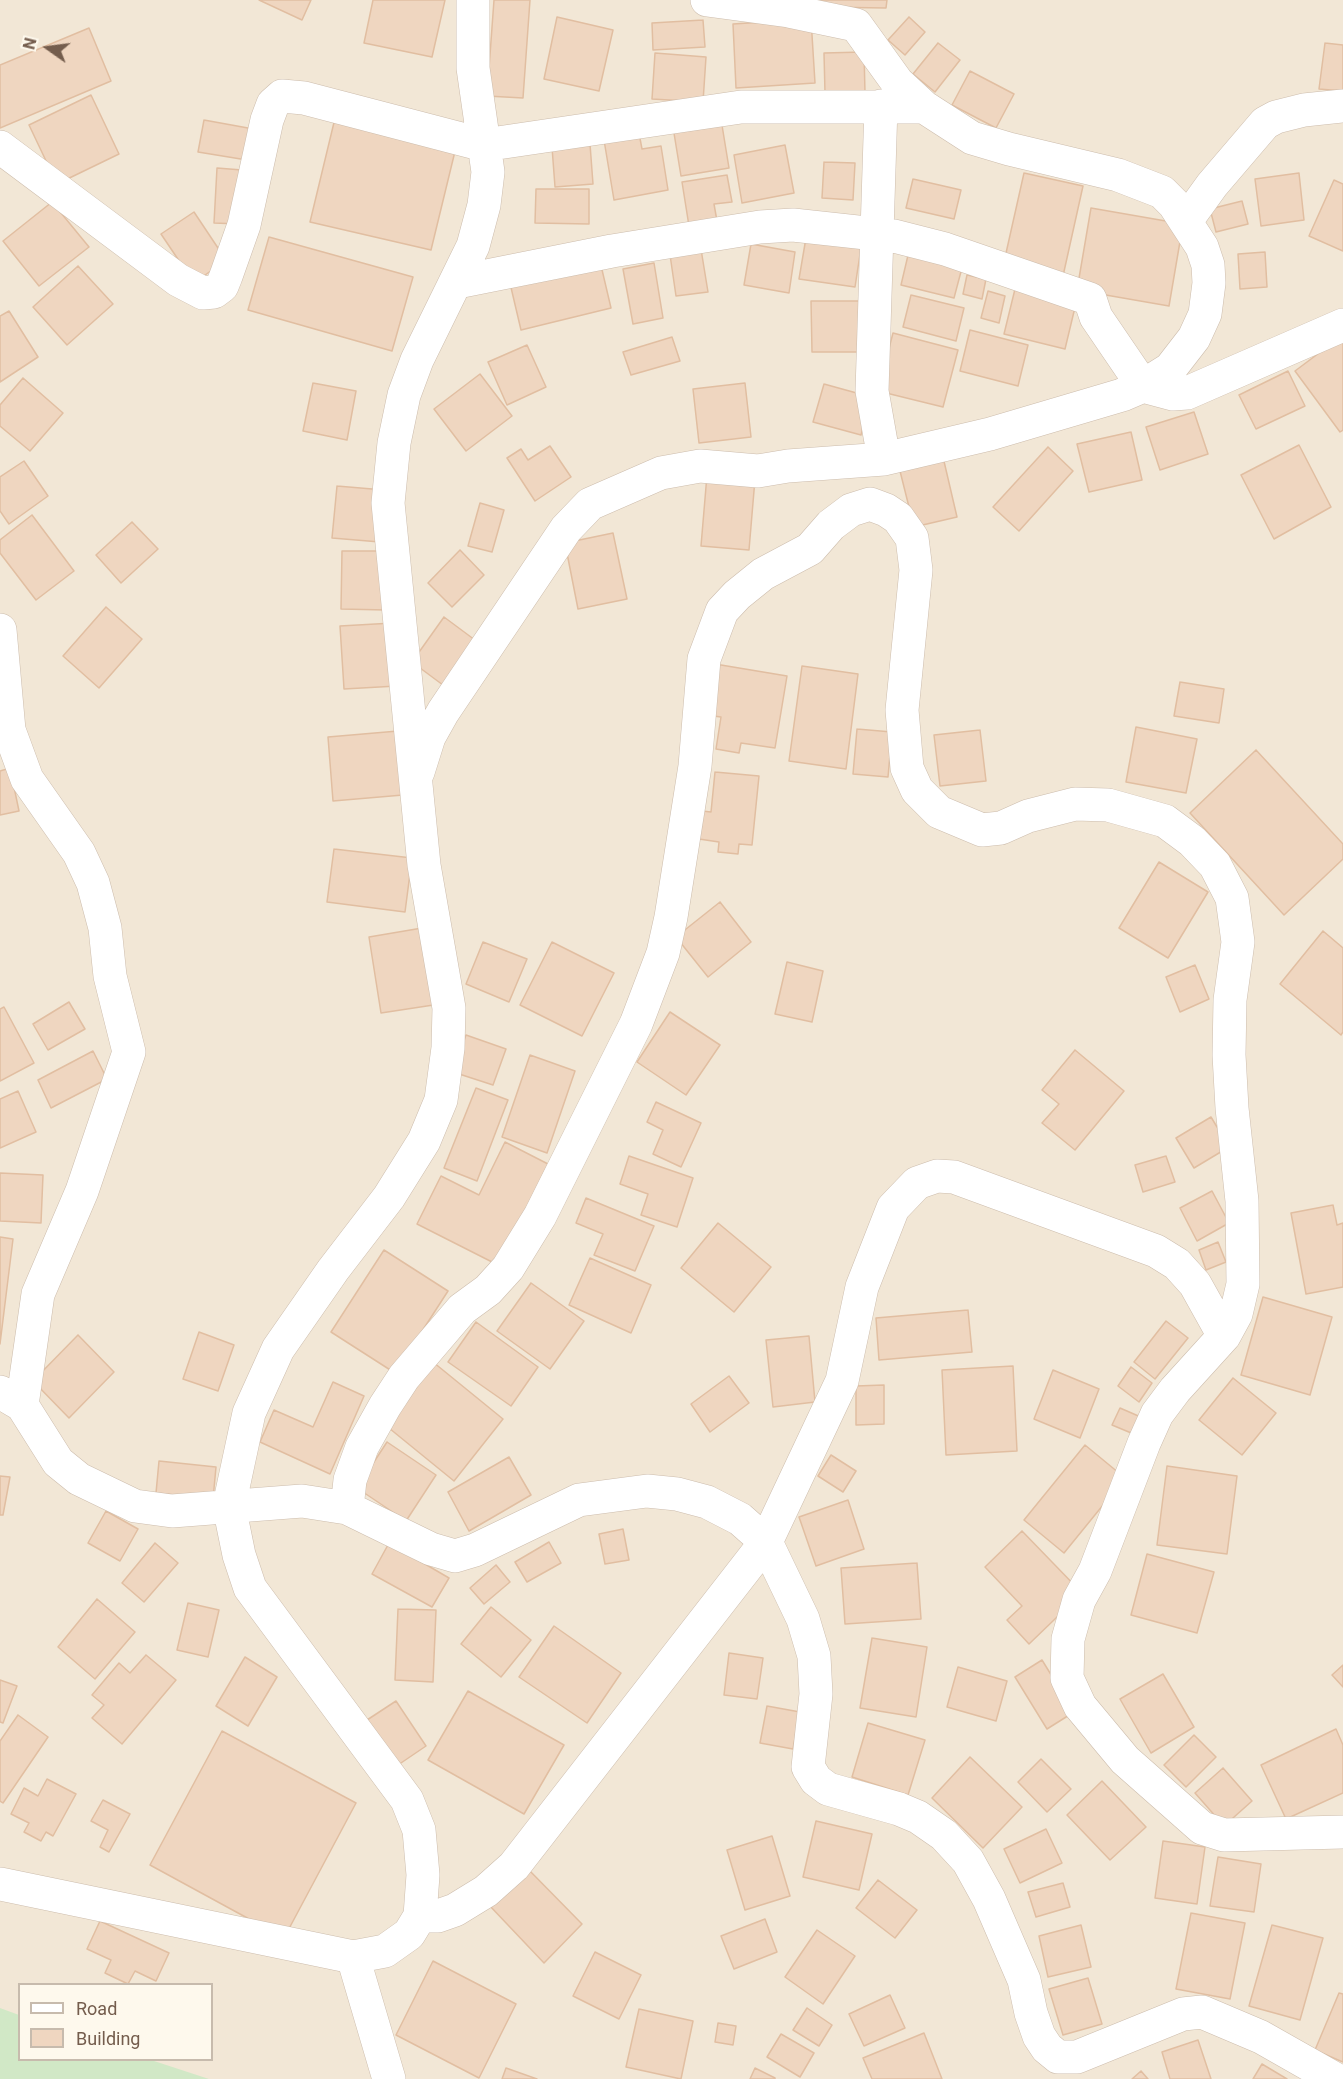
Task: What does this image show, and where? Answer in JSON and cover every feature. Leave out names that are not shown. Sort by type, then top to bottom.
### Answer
[{"type":"street","points":[[0,1884],[353,1956],[385,1951],[409,1934],[420,1916],[423,1875],[419,1830],[407,1800],[310,1673],[250,1588],[238,1556],[230,1506],[249,1413],[278,1349],[315,1294],[389,1197],[424,1141],[441,1100],[448,1048],[449,1008],[424,865],[388,503],[394,443],[404,394],[421,350],[473,246],[484,205],[488,172],[473,68],[473,0]]},
{"type":"street","points":[[416,779],[429,737],[443,712],[566,529],[590,504],[660,473],[700,466],[758,471],[788,466],[884,459],[990,434],[1122,395],[1143,386],[1170,369],[1194,338],[1205,314],[1209,298],[1208,265],[1202,247],[1186,221],[1162,192],[1140,182],[972,138],[924,106],[897,82],[856,25],[789,11],[707,0]]},
{"type":"street","points":[[0,147],[178,280],[203,293],[214,292],[222,286],[244,225],[267,120],[273,104],[282,96],[304,98],[484,145],[741,107],[924,106]]},
{"type":"street","points":[[881,106],[872,391],[884,459]]},
{"type":"street","points":[[1186,221],[1212,185],[1265,123],[1276,117],[1304,110],[1343,106]]},
{"type":"street","points":[[457,282],[612,251],[760,226],[793,225],[877,234],[945,249],[1090,299],[1096,317],[1143,386],[1160,392],[1187,393],[1343,325]]},
{"type":"street","points":[[347,1508],[350,1480],[362,1447],[385,1406],[404,1377],[462,1309],[488,1290],[508,1268],[540,1216],[636,1024],[663,953],[667,935],[695,766],[704,660],[722,611],[737,595],[763,574],[810,549],[831,525],[851,510],[870,504],[898,518],[912,538],[916,570],[902,710],[907,768],[916,790],[939,812],[982,830],[1001,828],[1028,816],[1075,804],[1108,805],[1165,821],[1192,841],[1215,865],[1232,898],[1238,942],[1230,1000],[1229,1055],[1242,1201],[1243,1284],[1236,1314],[1224,1336],[1175,1390],[1153,1424],[1095,1571],[1079,1600],[1068,1639],[1067,1678],[1080,1706],[1125,1760],[1202,1828],[1224,1835],[1343,1832]]},
{"type":"street","points":[[0,630],[9,730],[27,779],[79,853],[93,884],[105,928],[110,976],[129,1052],[82,1191],[38,1294],[11,1399],[57,1461],[78,1479],[103,1493],[135,1506],[172,1511],[302,1501],[347,1508],[431,1549],[455,1556],[475,1550],[579,1500],[647,1491],[677,1494],[707,1502],[740,1519],[766,1542],[803,1619],[814,1656],[816,1694],[808,1767],[816,1780],[828,1789],[899,1809],[918,1817],[944,1835],[968,1861],[989,1899],[1024,1980],[1031,2013],[1039,2036],[1047,2049],[1058,2057],[1077,2057],[1183,2014],[1202,2013],[1261,2037],[1335,2079]]},
{"type":"street","points":[[420,1916],[438,1916],[455,1910],[486,1891],[514,1866],[766,1542],[842,1382],[862,1287],[893,1208],[917,1183],[937,1176],[954,1177],[1156,1251],[1177,1264],[1195,1284],[1224,1336]]},
{"type":"street","points":[[353,1956],[389,2079]]},
{"type":"shaded area","points":[[0,0],[1343,0],[1343,2079],[0,2079]]},
{"type":"green space","points":[[0,2008],[18,2015],[18,2061],[154,2061],[209,2079],[0,2079]]},
{"type":"building","points":[[259,0],[311,0],[302,20]]},
{"type":"building","points":[[373,0],[445,0],[432,57],[364,43]]},
{"type":"building","points":[[494,0],[530,0],[523,98],[487,96]]},
{"type":"building","points":[[820,0],[887,0],[886,8],[820,7]]},
{"type":"building","points":[[557,17],[613,30],[599,91],[544,79]]},
{"type":"building","points":[[909,17],[925,32],[905,55],[888,40]]},
{"type":"building","points":[[811,19],[815,83],[736,88],[733,24]]},
{"type":"building","points":[[703,20],[705,47],[653,50],[652,23]]},
{"type":"building","points":[[89,28],[111,81],[0,128],[0,65]]},
{"type":"building","points":[[938,43],[960,60],[935,92],[913,74]]},
{"type":"building","points":[[1325,43],[1343,45],[1343,91],[1319,89]]},
{"type":"building","points":[[864,52],[865,93],[825,93],[824,53]]},
{"type":"building","points":[[655,53],[706,57],[703,102],[652,99]]},
{"type":"building","points":[[970,71],[1014,94],[996,128],[952,105]]},
{"type":"building","points":[[91,95],[119,154],[57,184],[29,125]]},
{"type":"building","points":[[337,110],[458,139],[431,250],[310,222]]},
{"type":"building","points":[[720,113],[729,168],[681,176],[672,121]]},
{"type":"building","points":[[204,120],[259,130],[253,161],[198,152]]},
{"type":"building","points":[[638,128],[642,149],[661,146],[668,190],[614,200],[603,134]]},
{"type":"building","points":[[590,144],[593,184],[555,187],[552,147]]},
{"type":"building","points":[[785,145],[794,193],[742,203],[734,155]]},
{"type":"building","points":[[824,162],[855,163],[853,200],[822,198]]},
{"type":"building","points":[[217,168],[242,170],[239,224],[214,223]]},
{"type":"building","points":[[1024,173],[1083,186],[1063,276],[1004,262]]},
{"type":"building","points":[[1299,173],[1304,220],[1261,226],[1255,179]]},
{"type":"building","points":[[727,175],[732,202],[714,204],[717,221],[689,226],[682,182]]},
{"type":"building","points":[[913,179],[961,190],[954,219],[906,208]]},
{"type":"building","points":[[1334,180],[1343,184],[1343,251],[1309,236]]},
{"type":"building","points":[[536,189],[589,189],[589,224],[535,223]]},
{"type":"building","points":[[1242,201],[1248,224],[1216,232],[1210,209]]},
{"type":"building","points":[[52,202],[89,247],[39,286],[3,241]]},
{"type":"building","points":[[1091,208],[1183,224],[1169,306],[1077,290]]},
{"type":"building","points":[[194,212],[226,260],[194,283],[161,234]]},
{"type":"building","points":[[807,232],[862,241],[855,287],[799,279]]},
{"type":"building","points":[[269,237],[413,277],[392,351],[248,310]]},
{"type":"building","points":[[700,243],[708,292],[676,296],[669,248]]},
{"type":"building","points":[[751,244],[795,252],[789,293],[744,285]]},
{"type":"building","points":[[909,251],[963,264],[954,298],[901,285]]},
{"type":"building","points":[[1265,252],[1267,287],[1240,289],[1238,254]]},
{"type":"building","points":[[599,257],[611,308],[521,330],[509,279]]},
{"type":"building","points":[[654,263],[663,318],[633,324],[623,269]]},
{"type":"building","points":[[78,266],[113,304],[67,345],[33,307]]},
{"type":"building","points":[[967,275],[986,279],[982,299],[963,294]]},
{"type":"building","points":[[1016,285],[1077,299],[1065,349],[1004,334]]},
{"type":"building","points":[[988,291],[1005,296],[999,323],[981,318]]},
{"type":"building","points":[[911,295],[964,308],[956,341],[903,327]]},
{"type":"building","points":[[811,301],[861,301],[861,352],[812,352]]},
{"type":"building","points":[[9,311],[38,357],[0,382],[0,316]]},
{"type":"building","points":[[970,330],[1028,345],[1018,386],[960,371]]},
{"type":"building","points":[[893,333],[958,350],[943,407],[878,391]]},
{"type":"building","points":[[1343,335],[1343,430],[1340,432],[1295,371]]},
{"type":"building","points":[[672,337],[680,361],[631,375],[623,352]]},
{"type":"building","points":[[527,345],[546,387],[507,405],[488,362]]},
{"type":"building","points":[[1288,371],[1305,406],[1256,429],[1239,395]]},
{"type":"building","points":[[480,374],[512,416],[466,451],[434,409]]},
{"type":"building","points":[[23,378],[63,413],[30,451],[0,426],[0,405]]},
{"type":"building","points":[[313,383],[356,391],[347,440],[303,431]]},
{"type":"building","points":[[745,383],[751,437],[699,443],[693,389]]},
{"type":"building","points":[[824,384],[871,397],[861,435],[813,422]]},
{"type":"building","points":[[1194,412],[1208,454],[1160,470],[1146,427]]},
{"type":"building","points":[[1131,432],[1142,480],[1089,492],[1077,444]]},
{"type":"building","points":[[1299,445],[1331,507],[1274,539],[1241,475]]},
{"type":"building","points":[[550,446],[571,477],[535,501],[507,458],[521,449],[528,460]]},
{"type":"building","points":[[1048,447],[1073,471],[1019,531],[993,507]]},
{"type":"building","points":[[943,457],[957,517],[914,527],[899,467]]},
{"type":"building","points":[[24,461],[48,496],[9,524],[0,511],[0,477]]},
{"type":"building","points":[[707,475],[755,479],[749,550],[701,546]]},
{"type":"building","points":[[337,486],[384,490],[380,542],[332,538]]},
{"type":"building","points":[[480,503],[504,510],[492,552],[468,546]]},
{"type":"building","points":[[32,515],[74,571],[36,600],[0,553],[0,540]]},
{"type":"building","points":[[132,522],[158,549],[121,583],[96,555]]},
{"type":"building","points":[[613,533],[627,599],[578,609],[565,543]]},
{"type":"building","points":[[460,550],[484,575],[452,607],[428,583]]},
{"type":"building","points":[[342,551],[388,551],[386,610],[341,609]]},
{"type":"building","points":[[106,607],[142,639],[99,688],[63,656]]},
{"type":"building","points":[[444,617],[483,646],[451,691],[412,662]]},
{"type":"building","points":[[393,623],[397,686],[344,689],[340,626]]},
{"type":"building","points":[[715,664],[787,676],[775,748],[741,743],[739,753],[716,749],[721,717],[706,715]]},
{"type":"building","points":[[802,666],[858,674],[846,769],[789,761]]},
{"type":"building","points":[[1180,682],[1224,689],[1219,723],[1174,716]]},
{"type":"building","points":[[1136,727],[1197,739],[1186,793],[1126,782]]},
{"type":"building","points":[[857,729],[892,732],[888,777],[853,774]]},
{"type":"building","points":[[980,730],[986,781],[940,786],[934,735]]},
{"type":"building","points":[[398,731],[403,795],[333,801],[328,737]]},
{"type":"building","points":[[1256,750],[1343,844],[1343,859],[1284,915],[1190,813]]},
{"type":"building","points":[[10,768],[19,811],[0,815],[0,771]]},
{"type":"building","points":[[715,772],[759,776],[752,845],[739,844],[738,854],[718,852],[719,842],[699,839],[702,811],[711,812]]},
{"type":"building","points":[[334,849],[412,858],[405,912],[327,902]]},
{"type":"building","points":[[1159,862],[1208,892],[1168,958],[1119,928]]},
{"type":"building","points":[[720,902],[751,942],[708,977],[676,937]]},
{"type":"building","points":[[428,927],[440,1004],[381,1013],[369,937]]},
{"type":"building","points":[[1323,931],[1343,948],[1343,1032],[1341,1035],[1280,984]]},
{"type":"building","points":[[483,942],[527,959],[509,1002],[466,984]]},
{"type":"building","points":[[552,942],[614,973],[582,1036],[520,1005]]},
{"type":"building","points":[[787,962],[823,971],[812,1022],[775,1014]]},
{"type":"building","points":[[1195,965],[1209,999],[1180,1012],[1166,977]]},
{"type":"building","points":[[69,1002],[85,1029],[48,1050],[33,1024]]},
{"type":"building","points":[[4,1007],[34,1063],[0,1081],[0,1009]]},
{"type":"building","points":[[670,1012],[720,1045],[686,1095],[637,1062]]},
{"type":"building","points":[[466,1035],[506,1049],[493,1085],[453,1072]]},
{"type":"building","points":[[1075,1050],[1124,1091],[1075,1150],[1042,1123],[1059,1104],[1042,1090]]},
{"type":"building","points":[[93,1051],[107,1079],[51,1108],[38,1080]]},
{"type":"building","points":[[530,1055],[575,1071],[547,1153],[502,1137]]},
{"type":"building","points":[[476,1088],[508,1100],[477,1181],[444,1168]]},
{"type":"building","points":[[18,1091],[36,1132],[0,1148],[0,1099]]},
{"type":"building","points":[[656,1102],[701,1123],[681,1167],[653,1154],[663,1130],[647,1122]]},
{"type":"building","points":[[1211,1117],[1229,1147],[1194,1168],[1176,1138]]},
{"type":"building","points":[[505,1142],[548,1164],[498,1265],[417,1224],[441,1176],[479,1195]]},
{"type":"building","points":[[629,1156],[693,1178],[677,1227],[641,1215],[648,1194],[620,1184]]},
{"type":"building","points":[[1166,1156],[1175,1182],[1143,1192],[1135,1165]]},
{"type":"building","points":[[0,1173],[43,1175],[41,1223],[0,1221]]},
{"type":"building","points":[[1212,1191],[1229,1223],[1197,1241],[1180,1208]]},
{"type":"building","points":[[586,1198],[654,1226],[635,1271],[594,1255],[603,1234],[576,1223]]},
{"type":"building","points":[[1333,1205],[1337,1225],[1343,1223],[1343,1287],[1306,1294],[1291,1213]]},
{"type":"building","points":[[718,1223],[771,1267],[734,1312],[681,1268]]},
{"type":"building","points":[[0,1237],[13,1239],[0,1344]]},
{"type":"building","points":[[1218,1242],[1226,1262],[1206,1270],[1199,1250]]},
{"type":"building","points":[[384,1250],[448,1291],[395,1373],[331,1332]]},
{"type":"building","points":[[590,1258],[651,1285],[631,1333],[569,1305]]},
{"type":"building","points":[[531,1283],[584,1321],[550,1369],[497,1331]]},
{"type":"building","points":[[1263,1297],[1332,1317],[1310,1395],[1241,1375]]},
{"type":"building","points":[[968,1310],[972,1352],[879,1360],[876,1318]]},
{"type":"building","points":[[1166,1321],[1188,1338],[1155,1379],[1134,1362]]},
{"type":"building","points":[[476,1322],[538,1367],[511,1406],[448,1362]]},
{"type":"building","points":[[199,1332],[234,1345],[218,1391],[183,1379]]},
{"type":"building","points":[[78,1335],[114,1372],[69,1418],[33,1381]]},
{"type":"building","points":[[809,1336],[815,1402],[773,1407],[766,1340]]},
{"type":"building","points":[[433,1362],[503,1419],[454,1481],[384,1424]]},
{"type":"building","points":[[1013,1366],[1017,1451],[946,1455],[942,1370]]},
{"type":"building","points":[[1131,1367],[1152,1383],[1139,1402],[1118,1386]]},
{"type":"building","points":[[1053,1370],[1099,1389],[1080,1438],[1034,1419]]},
{"type":"building","points":[[729,1376],[749,1403],[710,1432],[691,1404]]},
{"type":"building","points":[[1233,1378],[1276,1413],[1242,1455],[1199,1420]]},
{"type":"building","points":[[333,1382],[364,1396],[330,1474],[260,1442],[274,1410],[313,1427]]},
{"type":"building","points":[[884,1385],[884,1424],[856,1425],[856,1386]]},
{"type":"building","points":[[1120,1408],[1143,1418],[1136,1435],[1112,1425]]},
{"type":"building","points":[[387,1442],[436,1475],[406,1521],[357,1488]]},
{"type":"building","points":[[1085,1445],[1125,1478],[1064,1553],[1024,1520]]},
{"type":"building","points":[[831,1455],[856,1471],[843,1492],[818,1476]]},
{"type":"building","points":[[509,1457],[531,1495],[469,1531],[448,1492]]},
{"type":"building","points":[[159,1461],[216,1467],[213,1499],[156,1493]]},
{"type":"building","points":[[1167,1466],[1237,1476],[1227,1554],[1157,1545]]},
{"type":"building","points":[[0,1476],[10,1477],[3,1515],[0,1515]]},
{"type":"building","points":[[848,1500],[864,1549],[816,1566],[799,1517]]},
{"type":"building","points":[[106,1511],[138,1529],[120,1561],[88,1543]]},
{"type":"building","points":[[623,1529],[629,1560],[605,1564],[599,1534]]},
{"type":"building","points":[[1022,1531],[1082,1593],[1029,1644],[1007,1620],[1022,1606],[985,1567]]},
{"type":"building","points":[[549,1542],[561,1563],[527,1582],[515,1562]]},
{"type":"building","points":[[155,1543],[178,1563],[144,1602],[122,1583]]},
{"type":"building","points":[[389,1543],[449,1578],[432,1607],[372,1574]]},
{"type":"building","points":[[1147,1554],[1214,1572],[1197,1633],[1131,1615]]},
{"type":"building","points":[[917,1563],[921,1619],[845,1624],[841,1568]]},
{"type":"building","points":[[496,1565],[510,1582],[484,1604],[470,1588]]},
{"type":"building","points":[[97,1599],[135,1632],[95,1679],[58,1647]]},
{"type":"building","points":[[188,1603],[219,1610],[208,1657],[177,1650]]},
{"type":"building","points":[[491,1607],[531,1640],[501,1677],[461,1644]]},
{"type":"building","points":[[398,1609],[436,1610],[433,1682],[395,1680]]},
{"type":"building","points":[[554,1626],[621,1673],[587,1723],[519,1677]]},
{"type":"building","points":[[872,1638],[927,1647],[916,1717],[860,1708]]},
{"type":"building","points":[[729,1653],[763,1658],[757,1699],[724,1695]]},
{"type":"building","points":[[146,1655],[176,1680],[122,1744],[92,1718],[104,1705],[92,1695],[119,1663],[130,1673]]},
{"type":"building","points":[[245,1657],[277,1677],[248,1726],[216,1706]]},
{"type":"building","points":[[1042,1660],[1074,1712],[1047,1729],[1015,1677]]},
{"type":"building","points":[[1343,1665],[1343,1687],[1332,1675]]},
{"type":"building","points":[[958,1667],[1007,1681],[996,1721],[947,1707]]},
{"type":"building","points":[[1163,1674],[1194,1727],[1151,1753],[1120,1699]]},
{"type":"building","points":[[0,1680],[17,1686],[3,1723],[0,1722]]},
{"type":"building","points":[[468,1691],[564,1745],[524,1814],[428,1760]]},
{"type":"building","points":[[396,1701],[426,1746],[398,1765],[367,1720]]},
{"type":"building","points":[[767,1706],[800,1712],[793,1749],[760,1743]]},
{"type":"building","points":[[18,1715],[48,1737],[3,1803],[0,1801],[0,1741]]},
{"type":"building","points":[[868,1723],[925,1740],[908,1795],[852,1777]]},
{"type":"building","points":[[1336,1729],[1343,1745],[1343,1793],[1286,1819],[1261,1765]]},
{"type":"building","points":[[222,1731],[356,1803],[284,1938],[150,1865]]},
{"type":"building","points":[[1194,1735],[1216,1757],[1186,1787],[1164,1765]]},
{"type":"building","points":[[970,1757],[1022,1807],[983,1848],[932,1798]]},
{"type":"building","points":[[1041,1759],[1071,1789],[1047,1812],[1018,1782]]},
{"type":"building","points":[[1223,1768],[1252,1801],[1224,1826],[1195,1793]]},
{"type":"building","points":[[47,1779],[76,1794],[53,1836],[46,1832],[41,1841],[24,1832],[29,1823],[11,1814],[24,1788],[38,1796]]},
{"type":"building","points":[[1102,1781],[1146,1827],[1110,1860],[1067,1815]]},
{"type":"building","points":[[103,1800],[130,1814],[109,1852],[100,1847],[108,1830],[91,1821]]},
{"type":"building","points":[[816,1821],[872,1834],[859,1890],[803,1877]]},
{"type":"building","points":[[1046,1829],[1062,1863],[1020,1883],[1004,1849]]},
{"type":"building","points":[[772,1836],[790,1896],[745,1910],[727,1850]]},
{"type":"building","points":[[1163,1841],[1205,1847],[1197,1904],[1155,1898]]},
{"type":"building","points":[[1218,1857],[1261,1864],[1254,1912],[1210,1906]]},
{"type":"building","points":[[527,1868],[582,1924],[544,1963],[489,1905]]},
{"type":"building","points":[[878,1880],[917,1910],[895,1938],[856,1908]]},
{"type":"building","points":[[1063,1883],[1070,1907],[1036,1917],[1028,1892]]},
{"type":"building","points":[[1191,1913],[1245,1923],[1230,1999],[1176,1989]]},
{"type":"building","points":[[765,1919],[777,1952],[734,1969],[721,1936]]},
{"type":"building","points":[[100,1921],[169,1953],[156,1981],[135,1971],[129,1983],[126,1983],[105,1973],[111,1960],[87,1949]]},
{"type":"building","points":[[1081,1925],[1091,1967],[1048,1977],[1039,1936]]},
{"type":"building","points":[[1272,1925],[1323,1938],[1300,2020],[1249,2006]]},
{"type":"building","points":[[817,1930],[855,1956],[823,2004],[785,1977]]},
{"type":"building","points":[[595,1952],[641,1975],[619,2019],[573,1996]]},
{"type":"building","points":[[433,1961],[516,2004],[479,2078],[396,2035]]},
{"type":"building","points":[[1088,1978],[1102,2024],[1063,2035],[1049,1989]]},
{"type":"building","points":[[1339,1993],[1343,1994],[1343,2062],[1315,2050]]},
{"type":"building","points":[[890,1995],[905,2028],[864,2046],[849,2014]]},
{"type":"building","points":[[807,2008],[832,2025],[819,2046],[793,2030]]},
{"type":"building","points":[[639,2009],[693,2021],[681,2079],[626,2067]]},
{"type":"building","points":[[718,2023],[736,2026],[733,2045],[715,2042]]},
{"type":"building","points":[[924,2033],[942,2079],[872,2079],[863,2058]]},
{"type":"building","points":[[781,2034],[814,2053],[800,2077],[767,2057]]},
{"type":"building","points":[[1198,2040],[1211,2079],[1170,2079],[1162,2052]]},
{"type":"building","points":[[1262,2064],[1287,2079],[1253,2079]]},
{"type":"building","points":[[506,2068],[537,2079],[502,2079]]},
{"type":"building","points":[[755,2068],[775,2078],[775,2079],[750,2079]]},
{"type":"building","points":[[1141,2071],[1148,2079],[1132,2079]]}]
